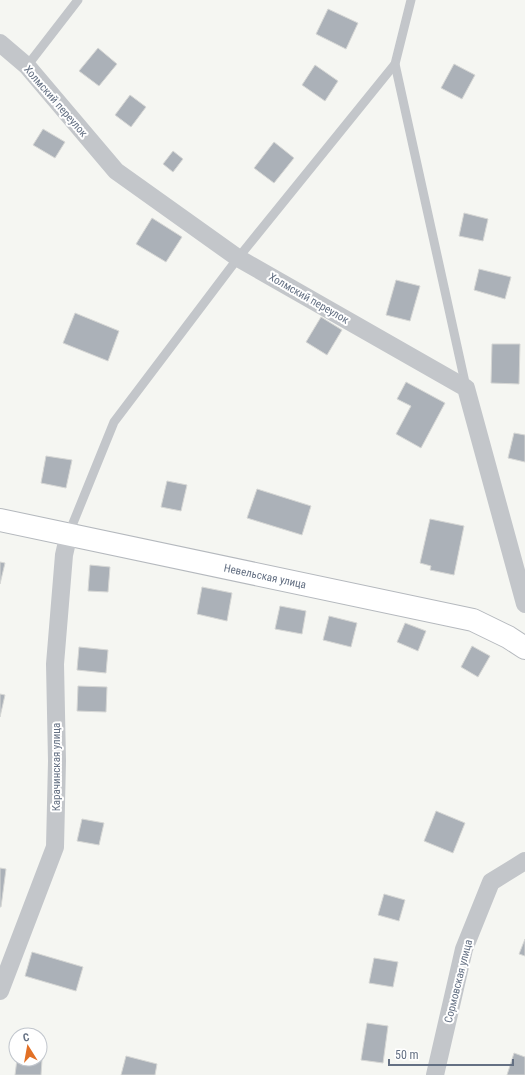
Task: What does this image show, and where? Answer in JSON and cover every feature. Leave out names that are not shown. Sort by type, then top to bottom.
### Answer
[{"type":"street","name":"Холмский переулок","points":[[0,43],[28,66],[116,171],[238,258],[466,388]]},
{"type":"street","points":[[466,388],[525,604]]},
{"type":"street","name":"Невельская улица","points":[[0,520],[473,620],[508,637],[525,648]]},
{"type":"street","name":"Карачинская улица","points":[[0,991],[55,847],[57,761],[55,664],[64,555],[69,534]]},
{"type":"street","name":"Сормовская улица","points":[[435,1075],[464,949],[491,882],[525,861]]},
{"type":"lane","points":[[28,66],[78,0]]},
{"type":"lane","points":[[69,534],[114,422],[238,258],[394,64],[411,0]]},
{"type":"lane","points":[[394,64],[466,388]]},
{"type":"building","points":[[328,9],[358,23],[346,49],[316,34]]},
{"type":"building","points":[[98,48],[117,64],[99,86],[79,71]]},
{"type":"building","points":[[454,64],[475,75],[462,99],[441,88]]},
{"type":"building","points":[[315,65],[338,81],[325,101],[302,85]]},
{"type":"building","points":[[130,95],[146,107],[131,127],[115,115]]},
{"type":"building","points":[[43,129],[65,142],[55,158],[33,145]]},
{"type":"building","points":[[274,142],[294,158],[274,183],[254,168]]},
{"type":"building","points":[[173,151],[183,159],[173,172],[163,164]]},
{"type":"building","points":[[464,213],[488,219],[483,241],[459,236]]},
{"type":"building","points":[[152,218],[182,237],[166,262],[136,244]]},
{"type":"building","points":[[479,269],[511,277],[505,299],[474,290]]},
{"type":"building","points":[[396,280],[420,286],[410,321],[386,315]]},
{"type":"building","points":[[75,313],[119,331],[108,361],[63,343]]},
{"type":"building","points":[[321,317],[342,330],[327,355],[306,342]]},
{"type":"building","points":[[492,344],[520,344],[519,384],[491,383]]},
{"type":"building","points":[[406,382],[445,403],[421,448],[396,434],[411,406],[397,399]]},
{"type":"building","points":[[514,433],[525,435],[525,462],[508,458]]},
{"type":"building","points":[[46,456],[72,460],[66,488],[41,483]]},
{"type":"building","points":[[167,481],[187,485],[181,511],[161,507]]},
{"type":"building","points":[[257,489],[311,506],[302,535],[247,518]]},
{"type":"building","points":[[430,519],[464,526],[454,575],[430,570],[431,566],[420,563]]},
{"type":"building","points":[[0,562],[5,563],[0,584]]},
{"type":"building","points":[[90,565],[110,567],[108,592],[88,591]]},
{"type":"building","points":[[202,587],[232,593],[227,621],[197,614]]},
{"type":"building","points":[[280,606],[306,611],[302,634],[275,629]]},
{"type":"building","points":[[329,616],[357,623],[351,647],[323,640]]},
{"type":"building","points":[[405,623],[426,631],[418,651],[397,642]]},
{"type":"building","points":[[472,646],[490,656],[478,677],[461,667]]},
{"type":"building","points":[[79,647],[108,650],[106,673],[77,670]]},
{"type":"building","points":[[78,686],[107,687],[106,712],[77,711]]},
{"type":"building","points":[[0,694],[5,695],[0,717]]},
{"type":"building","points":[[436,811],[465,823],[453,853],[424,841]]},
{"type":"building","points":[[82,819],[104,823],[99,845],[77,841]]},
{"type":"building","points":[[0,868],[6,869],[1,907],[0,907]]},
{"type":"building","points":[[384,894],[405,900],[399,921],[378,915]]},
{"type":"building","points":[[525,939],[525,956],[519,954]]},
{"type":"building","points":[[32,952],[83,967],[76,991],[25,976]]},
{"type":"building","points":[[374,958],[398,962],[393,987],[369,983]]},
{"type":"building","points":[[367,1023],[388,1026],[383,1063],[361,1060]]},
{"type":"building","points":[[514,1053],[525,1057],[525,1075],[507,1075]]},
{"type":"building","points":[[126,1056],[157,1064],[155,1075],[121,1075]]},
{"type":"building","points":[[16,1067],[42,1067],[41,1075],[15,1075]]}]
